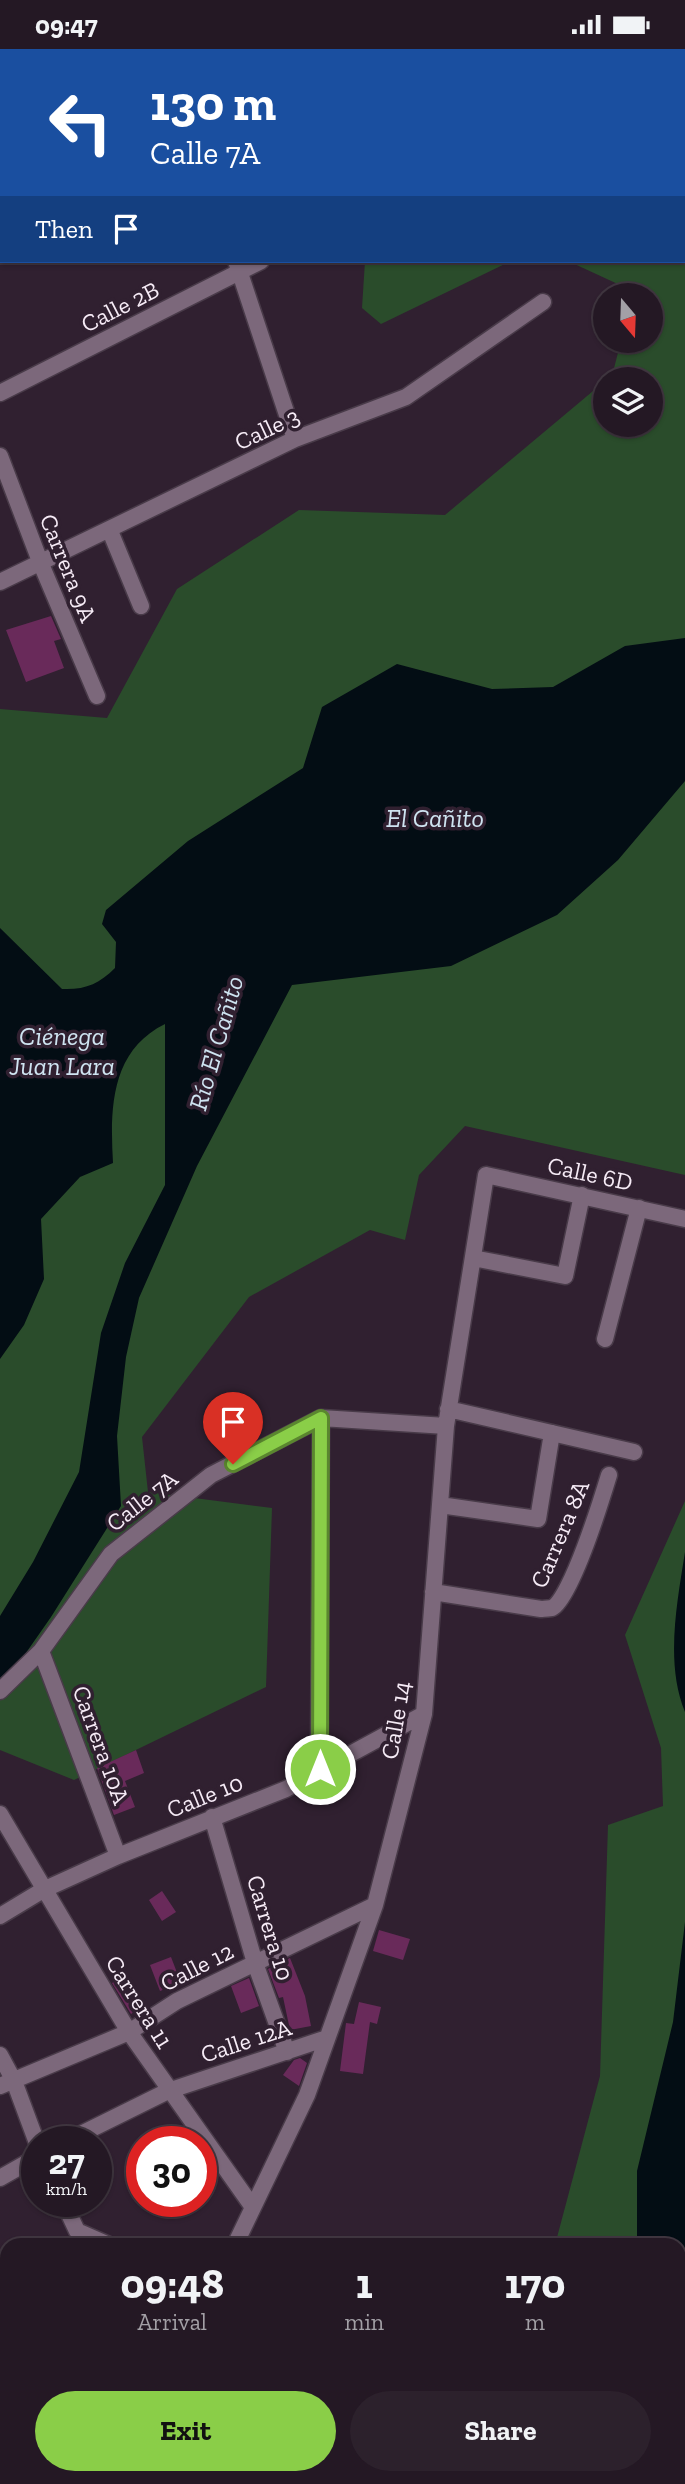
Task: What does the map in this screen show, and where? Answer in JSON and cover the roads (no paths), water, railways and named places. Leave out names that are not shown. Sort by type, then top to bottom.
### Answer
[{"type":"street","name":"Calle 2B","points":[[0,393],[238,266]]},
{"type":"street","points":[[238,266],[295,439]]},
{"type":"street","name":"Calle 3","points":[[0,582],[295,439],[405,397],[543,302]]},
{"type":"street","name":"Carrera 9A","points":[[0,456],[41,564],[97,696]]},
{"type":"street","points":[[110,531],[141,606]]},
{"type":"street","name":"Calle 6D","points":[[486,1175],[685,1219]]},
{"type":"street","name":"Calle 14","points":[[238,2238],[307,2095],[375,1905],[424,1714],[446,1426],[486,1175]]},
{"type":"street","points":[[472,1258],[565,1276],[582,1195]]},
{"type":"street","points":[[605,1339],[639,1208]]},
{"type":"street","points":[[448,1409],[634,1452]]},
{"type":"street","points":[[320,1769],[321,1418],[446,1426]]},
{"type":"street","name":"Calle 7A","points":[[0,1691],[41,1651],[111,1554],[211,1475],[321,1418]]},
{"type":"street","points":[[440,1505],[538,1519],[552,1433]]},
{"type":"street","name":"Carrera 8A","points":[[433,1592],[541,1609],[552,1608],[562,1599],[582,1553],[609,1475]]},
{"type":"street","name":"Carrera 10A","points":[[41,1651],[118,1856]]},
{"type":"street","name":"Calle 10","points":[[0,1916],[43,1889],[212,1817],[286,1789],[424,1714]]},
{"type":"street","name":"Carrera 11","points":[[0,1814],[129,2032],[168,2091],[252,2206]]},
{"type":"street","name":"Carrera 10","points":[[212,1817],[255,1963],[287,2052]]},
{"type":"street","name":"Calle 12","points":[[7,2084],[129,2032],[177,2001],[375,1905]]},
{"type":"street","name":"Calle 12A","points":[[97,2126],[168,2091],[327,2038]]},
{"type":"street","points":[[0,2055],[7,2084],[28,2126]]},
{"type":"street","points":[[0,2178],[21,2166]]},
{"type":"street","points":[[69,2217],[78,2238]]},
{"type":"water","name":"El Cañito","points":[[685,638],[685,781],[618,860],[557,915],[451,966],[292,985],[197,1166],[139,1298],[126,1357],[117,1436],[121,1506],[51,1617],[21,1660],[0,1683],[0,1616],[33,1562],[79,1472],[101,1333],[125,1263],[165,1185],[165,1024],[133,1050],[117,1084],[112,1123],[113,1163],[80,1177],[41,1219],[44,1279],[24,1325],[0,1359],[0,928],[62,989],[85,987],[103,978],[115,968],[116,942],[102,924],[106,910],[188,841],[303,768],[322,707],[397,664],[492,689],[553,687],[625,646]]},
{"type":"water","points":[[685,1552],[685,1712],[675,1673],[674,1633]]},
{"type":"water","points":[[685,1922],[685,2238],[637,2238],[637,2171],[673,2022]]},
{"type":"water label","name":"Río El Cañito","points":[[216,1043]]},
{"type":"water label","name":"Ciénega Juan Lara","points":[[62,1050]]}]
